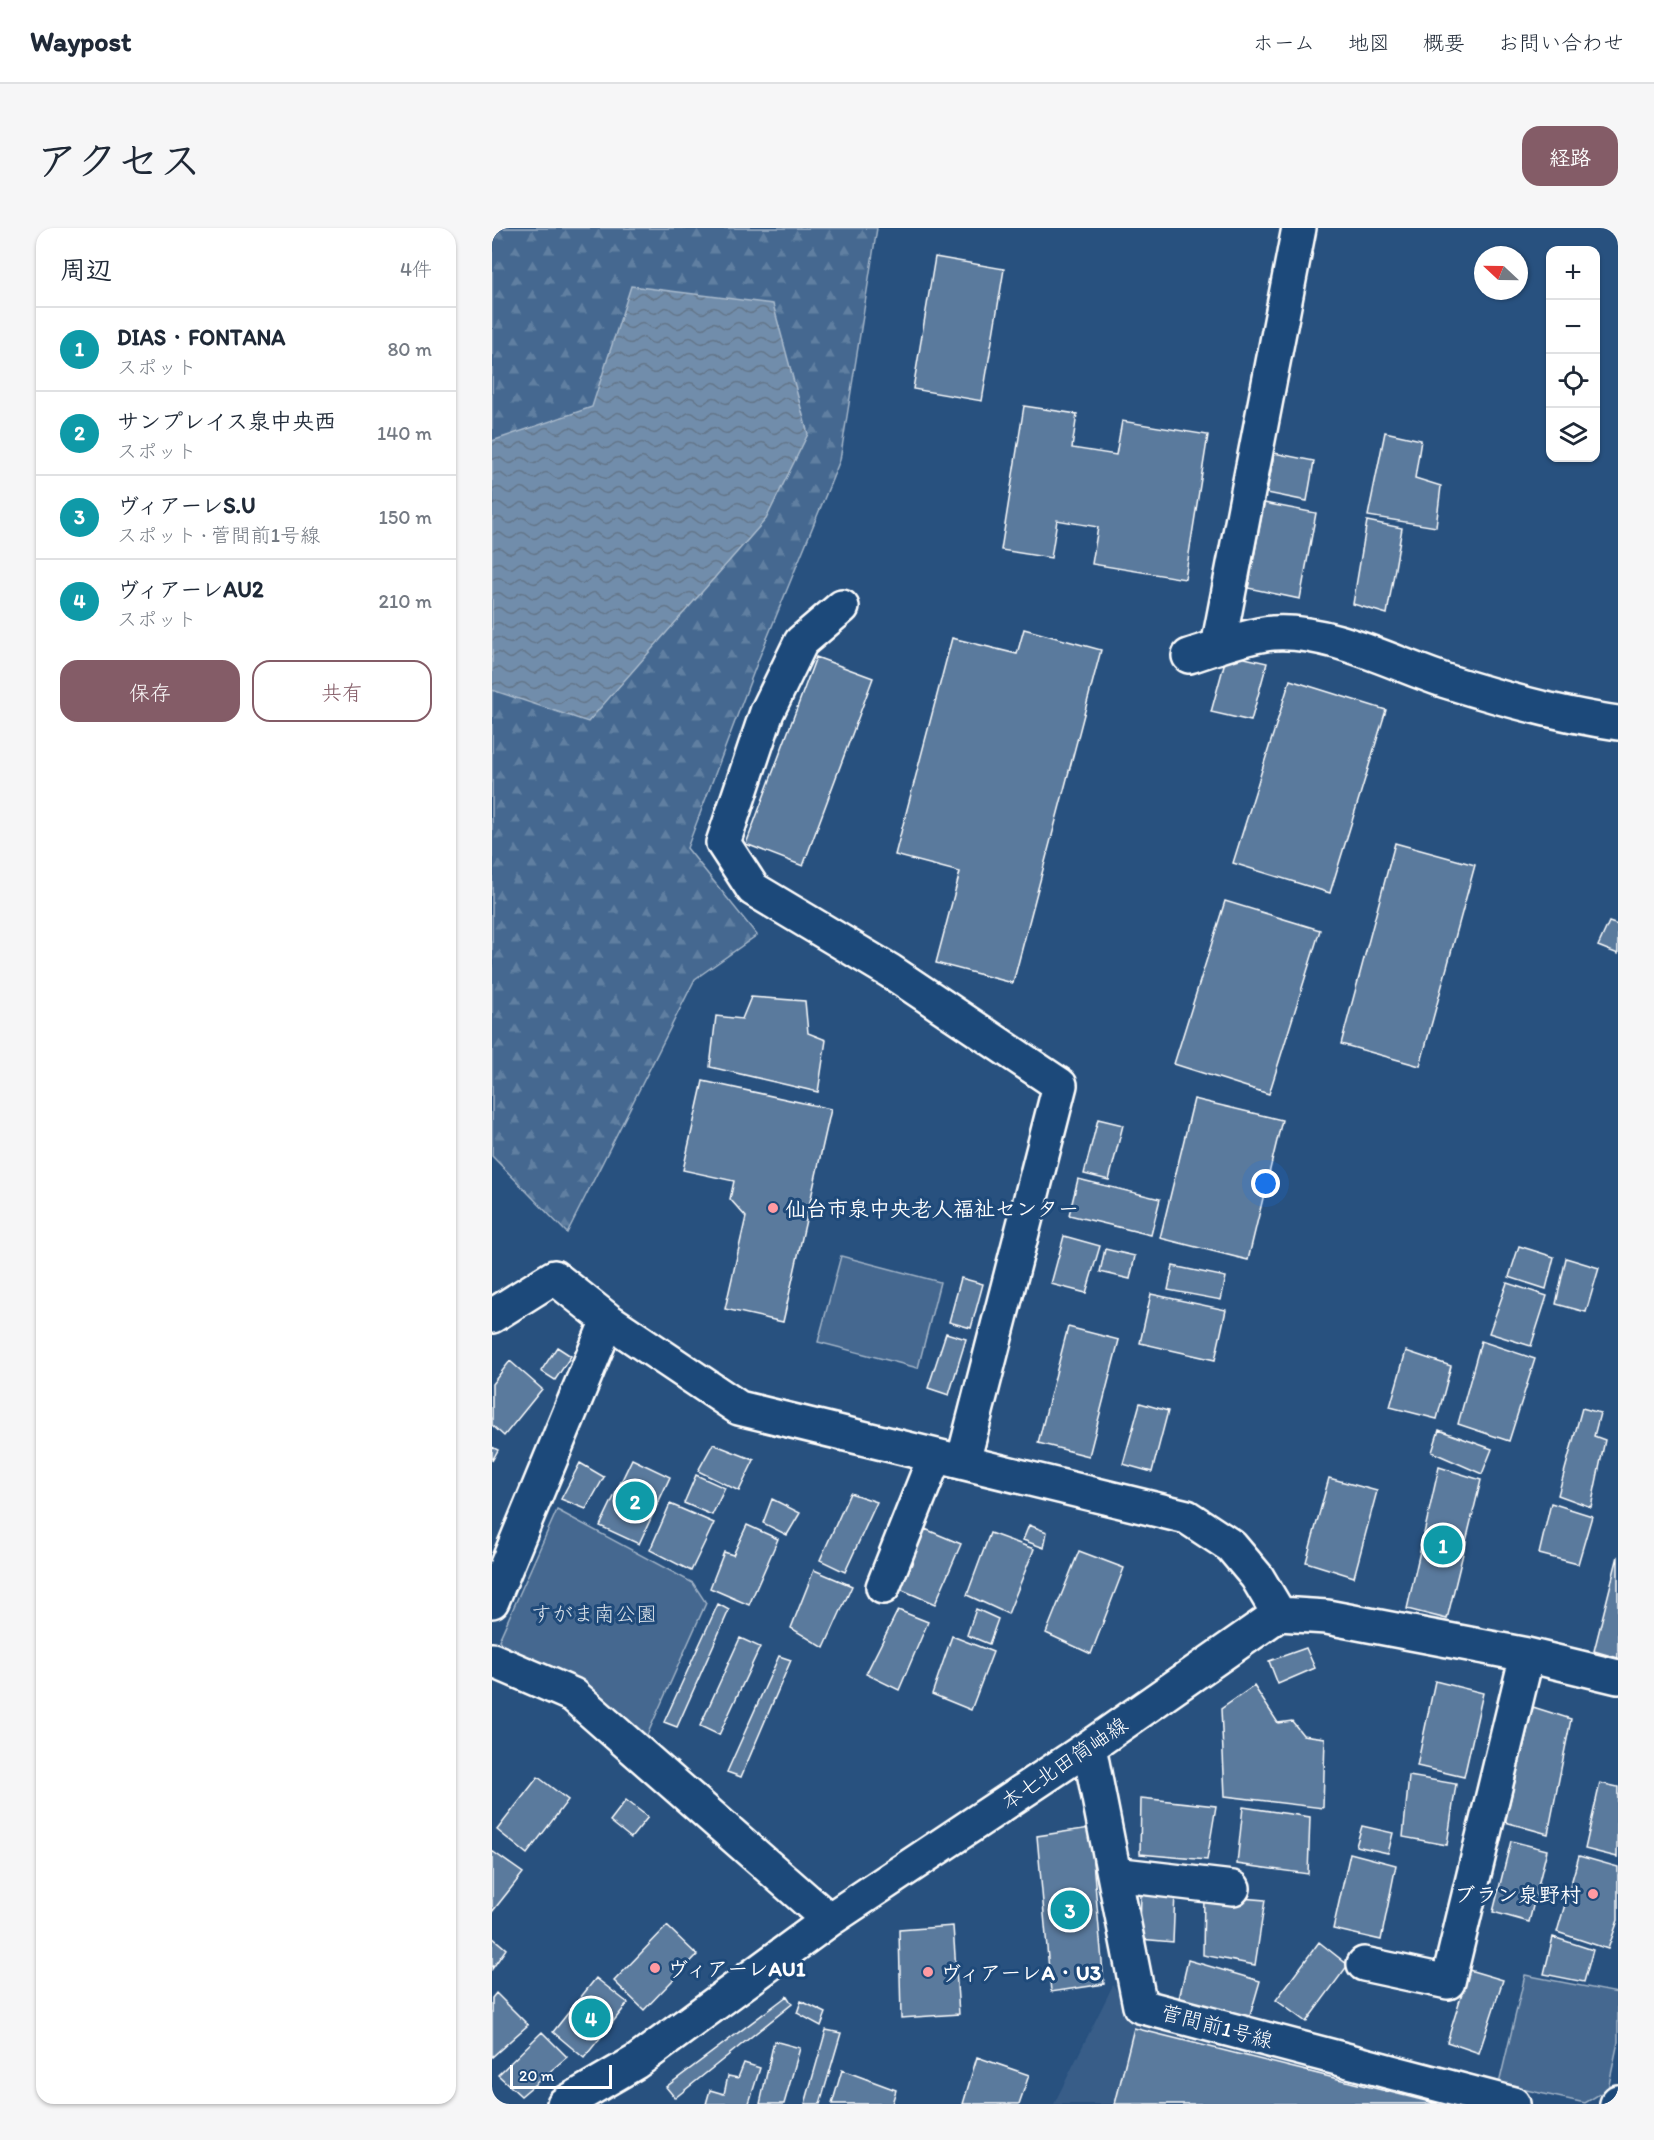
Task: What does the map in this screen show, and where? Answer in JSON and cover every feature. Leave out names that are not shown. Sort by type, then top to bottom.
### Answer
[{"type":"street","points":[[1299,228],[1204,651],[1274,633],[1323,638],[1375,654],[1449,682],[1561,712],[1618,723]]},
{"type":"street","points":[[842,607],[801,642],[767,712],[723,843],[753,889],[890,971],[1060,1085],[949,1459],[883,1587]]},
{"type":"street","points":[[492,1316],[554,1277],[608,1320],[739,1408],[1187,1517],[1231,1546],[1257,1577],[1279,1614],[1327,1617],[1527,1655],[1618,1677]]},
{"type":"street","points":[[492,1600],[608,1320]]},
{"type":"street","name":"本七北田筒岫線","points":[[564,2104],[636,2062],[829,1920],[1089,1747],[1279,1614]]},
{"type":"street","points":[[1364,1964],[1448,1982],[1527,1655]]},
{"type":"street","points":[[492,1660],[573,1695],[829,1920]]},
{"type":"street","name":"菅間前1号線","points":[[1089,1747],[1140,2006],[1513,2104]]},
{"type":"street","points":[[1114,1874],[1233,1888]]},
{"type":"shaded area","points":[[1113,1985],[1137,2020],[1461,2104],[1054,2104]]},
{"type":"green space","points":[[496,228],[877,228],[840,460],[759,658],[687,848],[757,935],[695,979],[567,1233],[492,1156],[492,232]]},
{"type":"green space","points":[[841,1256],[940,1282],[918,1368],[818,1342]]},
{"type":"green space","name":"すがま南公園","points":[[557,1510],[693,1583],[706,1603],[644,1742],[508,1655],[499,1640]]},
{"type":"green space","points":[[1525,1975],[1618,1993],[1618,2042],[1608,2089],[1585,2103],[1499,2084]]},
{"type":"water","points":[[631,286],[773,304],[808,434],[766,519],[588,722],[492,690],[492,441],[592,407]]},
{"type":"building","points":[[935,257],[1004,269],[982,401],[913,389]]},
{"type":"building","points":[[1024,406],[1077,414],[1072,448],[1116,455],[1122,421],[1208,435],[1185,579],[1092,564],[1098,527],[1057,520],[1051,558],[1001,550]]},
{"type":"building","points":[[1385,432],[1421,440],[1415,478],[1441,486],[1436,527],[1368,516]]},
{"type":"building","points":[[1274,453],[1314,461],[1307,501],[1267,493]]},
{"type":"building","points":[[1264,503],[1316,513],[1300,599],[1248,588]]},
{"type":"building","points":[[1367,521],[1402,528],[1387,614],[1353,604]]},
{"type":"building","points":[[1024,629],[1101,650],[1013,983],[936,963],[960,872],[895,855],[952,638],[1017,654]]},
{"type":"building","points":[[1227,654],[1267,663],[1251,721],[1211,712]]},
{"type":"building","points":[[816,657],[873,678],[803,866],[746,844]]},
{"type":"building","points":[[1290,680],[1386,710],[1330,893],[1233,863]]},
{"type":"building","points":[[1395,843],[1475,865],[1420,1066],[1341,1044]]},
{"type":"building","points":[[1225,901],[1320,930],[1269,1094],[1174,1064]]},
{"type":"building","points":[[1609,922],[1618,925],[1618,954],[1598,946]]},
{"type":"building","points":[[751,997],[805,1001],[808,1033],[826,1040],[818,1092],[710,1067],[716,1016],[742,1019]]},
{"type":"building","name":"仙台市泉中央老人福祉センター","points":[[703,1081],[831,1109],[783,1322],[725,1309],[746,1217],[730,1199],[734,1181],[683,1170]]},
{"type":"building","points":[[1194,1099],[1282,1120],[1248,1260],[1160,1238]]},
{"type":"building","points":[[1098,1119],[1123,1125],[1109,1180],[1084,1174]]},
{"type":"building","points":[[1078,1179],[1160,1199],[1151,1235],[1069,1215]]},
{"type":"building","points":[[1064,1236],[1100,1246],[1086,1293],[1051,1284]]},
{"type":"building","points":[[1519,1246],[1554,1257],[1546,1289],[1509,1277]]},
{"type":"building","points":[[1105,1249],[1135,1256],[1130,1279],[1100,1272]]},
{"type":"building","points":[[1566,1258],[1599,1268],[1586,1312],[1556,1304]]},
{"type":"building","points":[[1173,1266],[1226,1277],[1221,1300],[1168,1290]]},
{"type":"building","points":[[961,1278],[983,1284],[971,1328],[949,1322]]},
{"type":"building","points":[[1507,1283],[1547,1296],[1531,1346],[1489,1333]]},
{"type":"building","points":[[1151,1294],[1226,1310],[1215,1360],[1140,1343]]},
{"type":"building","points":[[1068,1327],[1119,1340],[1089,1456],[1038,1443]]},
{"type":"building","points":[[946,1333],[966,1339],[949,1395],[928,1388]]},
{"type":"building","points":[[1481,1341],[1535,1359],[1509,1441],[1458,1424]]},
{"type":"building","points":[[557,1347],[571,1356],[555,1380],[541,1371]]},
{"type":"building","points":[[1406,1351],[1451,1366],[1437,1419],[1390,1407]]},
{"type":"building","points":[[510,1361],[542,1389],[504,1436],[492,1425],[492,1384]]},
{"type":"building","points":[[1140,1403],[1168,1411],[1152,1472],[1123,1464]]},
{"type":"building","points":[[1582,1408],[1600,1413],[1594,1436],[1605,1440],[1591,1507],[1558,1495]]},
{"type":"building","points":[[1439,1430],[1492,1449],[1482,1474],[1432,1452]]},
{"type":"building","points":[[713,1444],[754,1460],[739,1491],[698,1471]]},
{"type":"building","points":[[492,1447],[498,1450],[492,1461]]},
{"type":"building","points":[[632,1459],[670,1477],[639,1544],[600,1526]]},
{"type":"building","points":[[580,1463],[604,1477],[586,1509],[561,1499]]},
{"type":"building","points":[[1439,1467],[1481,1480],[1447,1619],[1407,1609]]},
{"type":"building","points":[[696,1475],[725,1488],[712,1515],[684,1503]]},
{"type":"building","points":[[1329,1478],[1377,1491],[1354,1577],[1306,1562]]},
{"type":"building","points":[[850,1493],[877,1502],[845,1572],[820,1560]]},
{"type":"building","points":[[772,1499],[800,1513],[787,1535],[763,1523]]},
{"type":"building","points":[[1551,1503],[1592,1516],[1578,1564],[1539,1554]]},
{"type":"building","points":[[670,1504],[714,1523],[691,1571],[650,1550]]},
{"type":"building","points":[[747,1525],[778,1539],[749,1605],[710,1588],[724,1552],[733,1555]]},
{"type":"building","points":[[1029,1525],[1047,1532],[1044,1548],[1023,1540]]},
{"type":"building","points":[[925,1529],[961,1544],[935,1604],[900,1589]]},
{"type":"building","points":[[990,1533],[1034,1549],[1008,1614],[967,1595]]},
{"type":"building","points":[[1079,1551],[1124,1568],[1091,1654],[1046,1633]]},
{"type":"building","points":[[1618,1556],[1618,1658],[1594,1651]]},
{"type":"building","points":[[814,1570],[852,1586],[824,1648],[791,1628]]},
{"type":"building","points":[[718,1604],[729,1610],[677,1727],[664,1722]]},
{"type":"building","points":[[976,1609],[998,1619],[989,1644],[967,1635]]},
{"type":"building","points":[[898,1610],[928,1622],[899,1690],[866,1674]]},
{"type":"building","points":[[952,1636],[993,1652],[971,1710],[932,1694]]},
{"type":"building","points":[[740,1638],[760,1647],[719,1735],[700,1726]]},
{"type":"building","points":[[1306,1648],[1315,1668],[1278,1684],[1269,1661]]},
{"type":"building","points":[[779,1656],[791,1660],[741,1777],[727,1772]]},
{"type":"building","points":[[1435,1681],[1483,1693],[1464,1777],[1417,1766]]},
{"type":"building","points":[[1254,1686],[1278,1723],[1292,1721],[1303,1735],[1325,1738],[1323,1808],[1225,1796],[1221,1709]]},
{"type":"building","points":[[1533,1707],[1571,1719],[1548,1834],[1505,1822]]},
{"type":"building","points":[[1409,1776],[1456,1784],[1447,1845],[1403,1837]]},
{"type":"building","points":[[538,1777],[568,1800],[527,1854],[497,1830]]},
{"type":"building","points":[[1600,1783],[1618,1787],[1617,1857],[1585,1849]]},
{"type":"building","points":[[1141,1798],[1216,1806],[1207,1860],[1140,1854]]},
{"type":"building","points":[[626,1800],[648,1817],[631,1838],[610,1821]]},
{"type":"building","points":[[1243,1807],[1310,1817],[1308,1874],[1237,1864]]},
{"type":"building","points":[[1362,1826],[1393,1833],[1388,1853],[1356,1846]]},
{"type":"building","points":[[1090,1828],[1104,1984],[1051,1992],[1037,1836]]},
{"type":"building","points":[[1511,1841],[1547,1850],[1529,1922],[1493,1912]]},
{"type":"building","points":[[492,1851],[523,1873],[492,1912]]},
{"type":"building","points":[[1350,1853],[1396,1865],[1381,1940],[1333,1929]]},
{"type":"building","name":"ブラン泉野村","points":[[1579,1856],[1618,1867],[1618,1920],[1608,1949],[1557,1932]]},
{"type":"building","points":[[1141,1890],[1175,1892],[1173,1942],[1140,1939]]},
{"type":"building","points":[[1204,1895],[1265,1900],[1255,1965],[1203,1955]]},
{"type":"building","name":"ヴィアーレAU1","points":[[667,1926],[697,1955],[644,2010],[614,1981]]},
{"type":"building","name":"ヴィアーレA・U3","points":[[953,1926],[959,2014],[901,2018],[899,1930]]},
{"type":"building","points":[[492,1937],[506,1949],[492,1969]]},
{"type":"building","points":[[1553,1937],[1593,1950],[1584,1982],[1544,1974]]},
{"type":"building","points":[[1319,1942],[1348,1965],[1306,2022],[1276,2000]]},
{"type":"building","points":[[1188,1960],[1260,1981],[1249,2019],[1178,2003]]},
{"type":"building","points":[[1469,1970],[1503,1980],[1479,2053],[1447,2042]]},
{"type":"building","points":[[596,1978],[628,2003],[584,2058],[553,2032]]},
{"type":"building","points":[[496,1993],[528,2025],[492,2057],[492,1998]]},
{"type":"building","points":[[787,1996],[792,2004],[675,2098],[666,2087]]},
{"type":"building","points":[[801,2001],[826,2013],[821,2026],[797,2013]]},
{"type":"building","points":[[1134,2028],[1438,2104],[1115,2104]]},
{"type":"building","points":[[826,2030],[841,2033],[820,2104],[805,2104]]},
{"type":"building","points":[[542,2032],[567,2057],[521,2096],[498,2075]]},
{"type":"building","points":[[774,2041],[800,2048],[784,2104],[760,2104]]},
{"type":"building","points":[[977,2057],[1029,2075],[1019,2104],[963,2104]]},
{"type":"building","points":[[744,2063],[760,2068],[749,2103],[751,2104],[706,2104],[710,2090],[724,2094],[728,2076],[738,2078]]},
{"type":"building","points":[[842,2070],[896,2090],[892,2104],[832,2104]]},
{"type":"place","name":"仙台市泉中央老人福祉センター","points":[[773,1208]]},
{"type":"place","name":"サンプレイス泉中央西","points":[[635,1501]]},
{"type":"place","name":"DIAS・FONTANA","points":[[1443,1545]]},
{"type":"place","name":"ブラン泉野村","points":[[1593,1894]]},
{"type":"place","name":"ヴィアーレS.U","points":[[1070,1910]]},
{"type":"place","name":"ヴィアーレAU1","points":[[655,1968]]},
{"type":"place","name":"ヴィアーレA・U3","points":[[928,1972]]},
{"type":"place","name":"ヴィアーレAU2","points":[[591,2018]]}]
